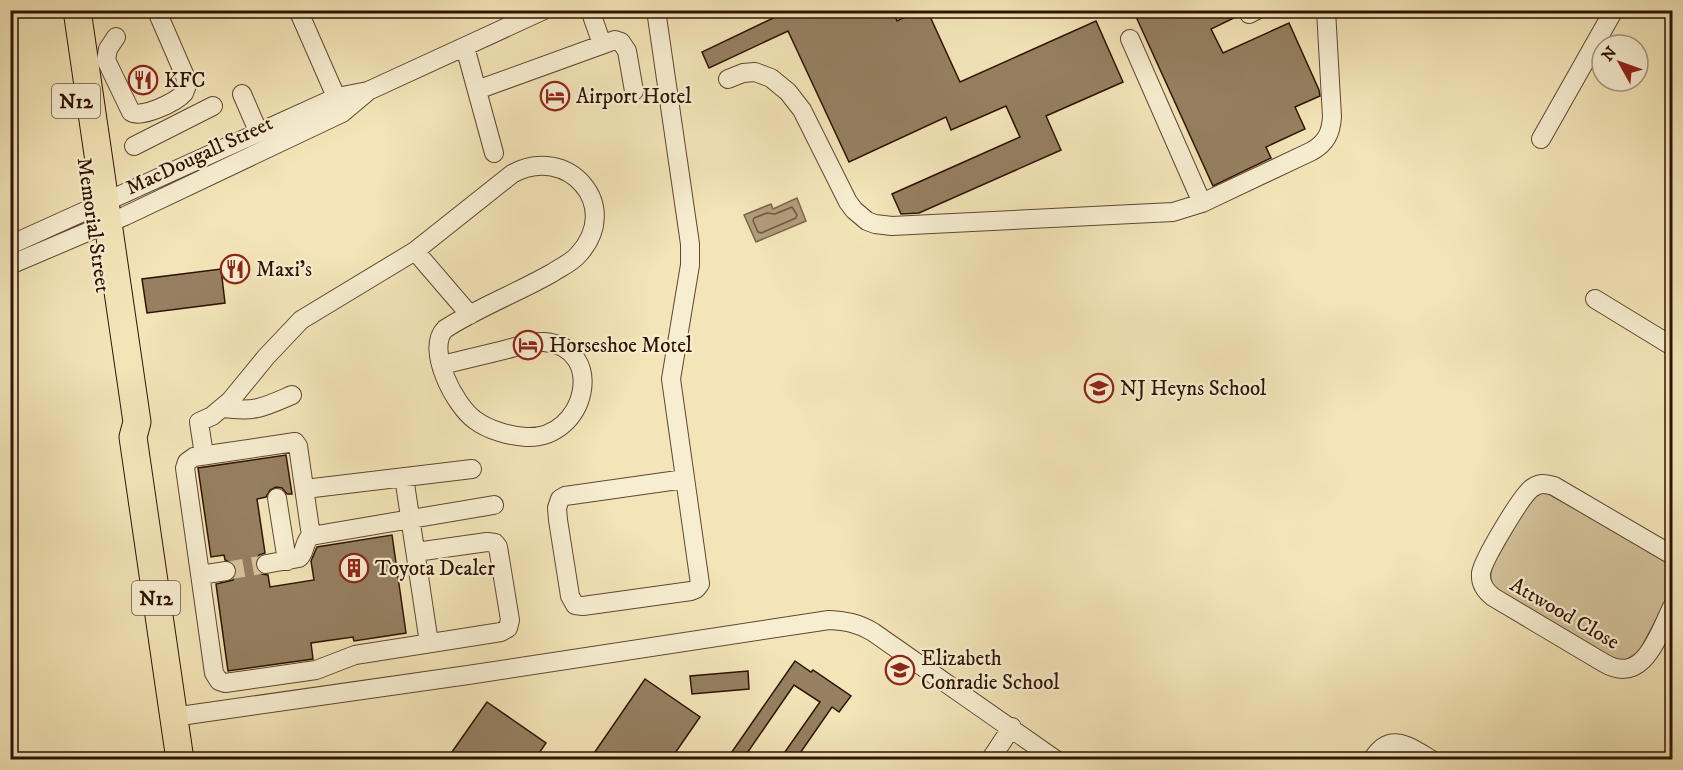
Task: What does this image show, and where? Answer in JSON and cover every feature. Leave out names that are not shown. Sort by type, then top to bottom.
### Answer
[{"type":"highway","name":"Memorial Street","points":[[62,10],[137,422],[133,437],[180,759]]},
{"type":"highway","name":"Memorial Street","points":[[77,10],[100,215]]},
{"type":"street","points":[[298,10],[340,105]]},
{"type":"street","name":"MacDougall Street","points":[[10,245],[100,215],[544,10]]},
{"type":"street","points":[[590,10],[602,44]]},
{"type":"street","points":[[656,10],[690,244],[690,265],[671,379],[700,581],[699,587],[691,591],[584,606],[575,605],[570,596],[558,520],[557,508],[560,499],[565,496],[685,479]]},
{"type":"street","points":[[728,78],[749,72],[759,73],[771,78],[788,92],[802,110],[848,202],[859,216],[875,224],[892,226],[1173,212],[1202,202],[1312,151],[1329,136],[1332,128],[1333,98],[1326,10]]},
{"type":"street","points":[[1541,139],[1614,10]]},
{"type":"street","points":[[116,37],[108,49],[106,60],[127,107],[133,114],[142,114],[176,100],[184,93],[192,78],[159,16]]},
{"type":"street","points":[[1130,39],[1202,202]]},
{"type":"street","points":[[477,90],[615,40],[623,44],[627,51],[634,91]]},
{"type":"street","points":[[465,47],[494,153]]},
{"type":"street","points":[[242,94],[258,131]]},
{"type":"street","name":"MacDougall Street","points":[[10,265],[258,131],[340,105]]},
{"type":"street","points":[[135,146],[213,106]]},
{"type":"street","points":[[204,455],[199,422],[223,408],[301,320],[415,251],[512,174],[529,166],[541,164],[558,167],[570,174],[585,187],[595,205],[595,222],[589,241],[576,257],[542,278],[453,324],[441,333],[438,346],[442,365],[454,397],[465,412],[489,428],[525,437],[545,436],[562,427],[574,411],[581,392],[582,373],[576,358],[568,350],[552,344],[532,343],[442,365]]},
{"type":"street","points":[[415,251],[470,315]]},
{"type":"street","points":[[1595,299],[1672,346]]},
{"type":"street","points":[[223,408],[251,411],[292,395]]},
{"type":"street","points":[[311,536],[298,446],[295,442],[190,458],[185,468],[214,673],[217,679],[222,682],[316,670],[356,655],[501,632],[508,628],[510,620],[498,548],[495,543],[487,542],[416,552]]},
{"type":"street","points":[[305,489],[472,469]]},
{"type":"street","points":[[404,477],[429,643]]},
{"type":"street","name":"Attwood Close","points":[[1672,555],[1554,486],[1544,484],[1534,487],[1524,496],[1484,563],[1481,572],[1482,584],[1493,597],[1615,669],[1628,669],[1640,663],[1668,627],[1672,607]]},
{"type":"street","points":[[277,498],[287,561]]},
{"type":"street","points":[[266,564],[301,557],[306,541],[311,536],[494,505]]},
{"type":"street","points":[[200,575],[226,571]]},
{"type":"street","points":[[173,717],[829,620],[853,622],[863,626],[1056,759]]},
{"type":"street","points":[[990,759],[1012,727]]},
{"type":"street","points":[[1372,759],[1383,747],[1395,742],[1432,759]]},
{"type":"shaded area","points":[[1540,493],[1547,493],[1665,560],[1672,568],[1672,589],[1639,652],[1626,660],[1613,660],[1494,589],[1491,576],[1494,563],[1531,498]]},
{"type":"water","points":[[797,198],[806,221],[756,242],[744,215],[771,204],[773,209]]},
{"type":"building","points":[[790,10],[893,10],[897,21],[920,10],[927,10],[960,82],[1096,21],[1123,82],[1046,116],[1061,150],[919,213],[901,214],[892,194],[1020,137],[1006,106],[951,130],[946,117],[849,162],[788,31],[709,68],[702,52]]},
{"type":"building","points":[[1133,10],[1239,10],[1238,16],[1211,29],[1223,53],[1289,23],[1320,96],[1295,107],[1305,129],[1266,147],[1271,158],[1213,186]]},
{"type":"building","points":[[221,269],[225,303],[147,313],[142,279]]},
{"type":"building","name":"Toyota Dealer","points":[[286,455],[292,494],[287,494],[282,488],[276,487],[270,490],[266,497],[257,499],[265,553],[259,555],[256,560],[257,571],[268,575],[270,587],[314,580],[311,561],[317,547],[392,535],[406,633],[354,641],[353,637],[311,643],[313,659],[228,671],[216,584],[233,580],[237,570],[234,564],[225,560],[224,555],[211,557],[198,468]]},
{"type":"building","points":[[795,661],[811,672],[813,670],[851,696],[839,712],[832,707],[796,759],[780,759],[820,702],[794,685],[743,759],[727,759]]},
{"type":"building","points":[[748,671],[749,689],[692,694],[690,676]]},
{"type":"building","points":[[645,679],[700,717],[671,759],[590,759]]},
{"type":"building","points":[[487,702],[546,743],[535,759],[447,759]]},
{"type":"tunnel","points":[[226,571],[266,564]]},
{"type":"place","name":"KFC","points":[[143,80]]},
{"type":"place","name":"Airport Hotel","points":[[555,96]]},
{"type":"place","name":"Maxi's","points":[[235,269]]},
{"type":"place","name":"Horseshoe Motel","points":[[528,345]]},
{"type":"place","name":"NJ Heyns School","points":[[1099,388]]},
{"type":"place","name":"Toyota Dealer","points":[[354,568]]},
{"type":"place","name":"Elizabeth Conradie School","points":[[900,670]]}]
